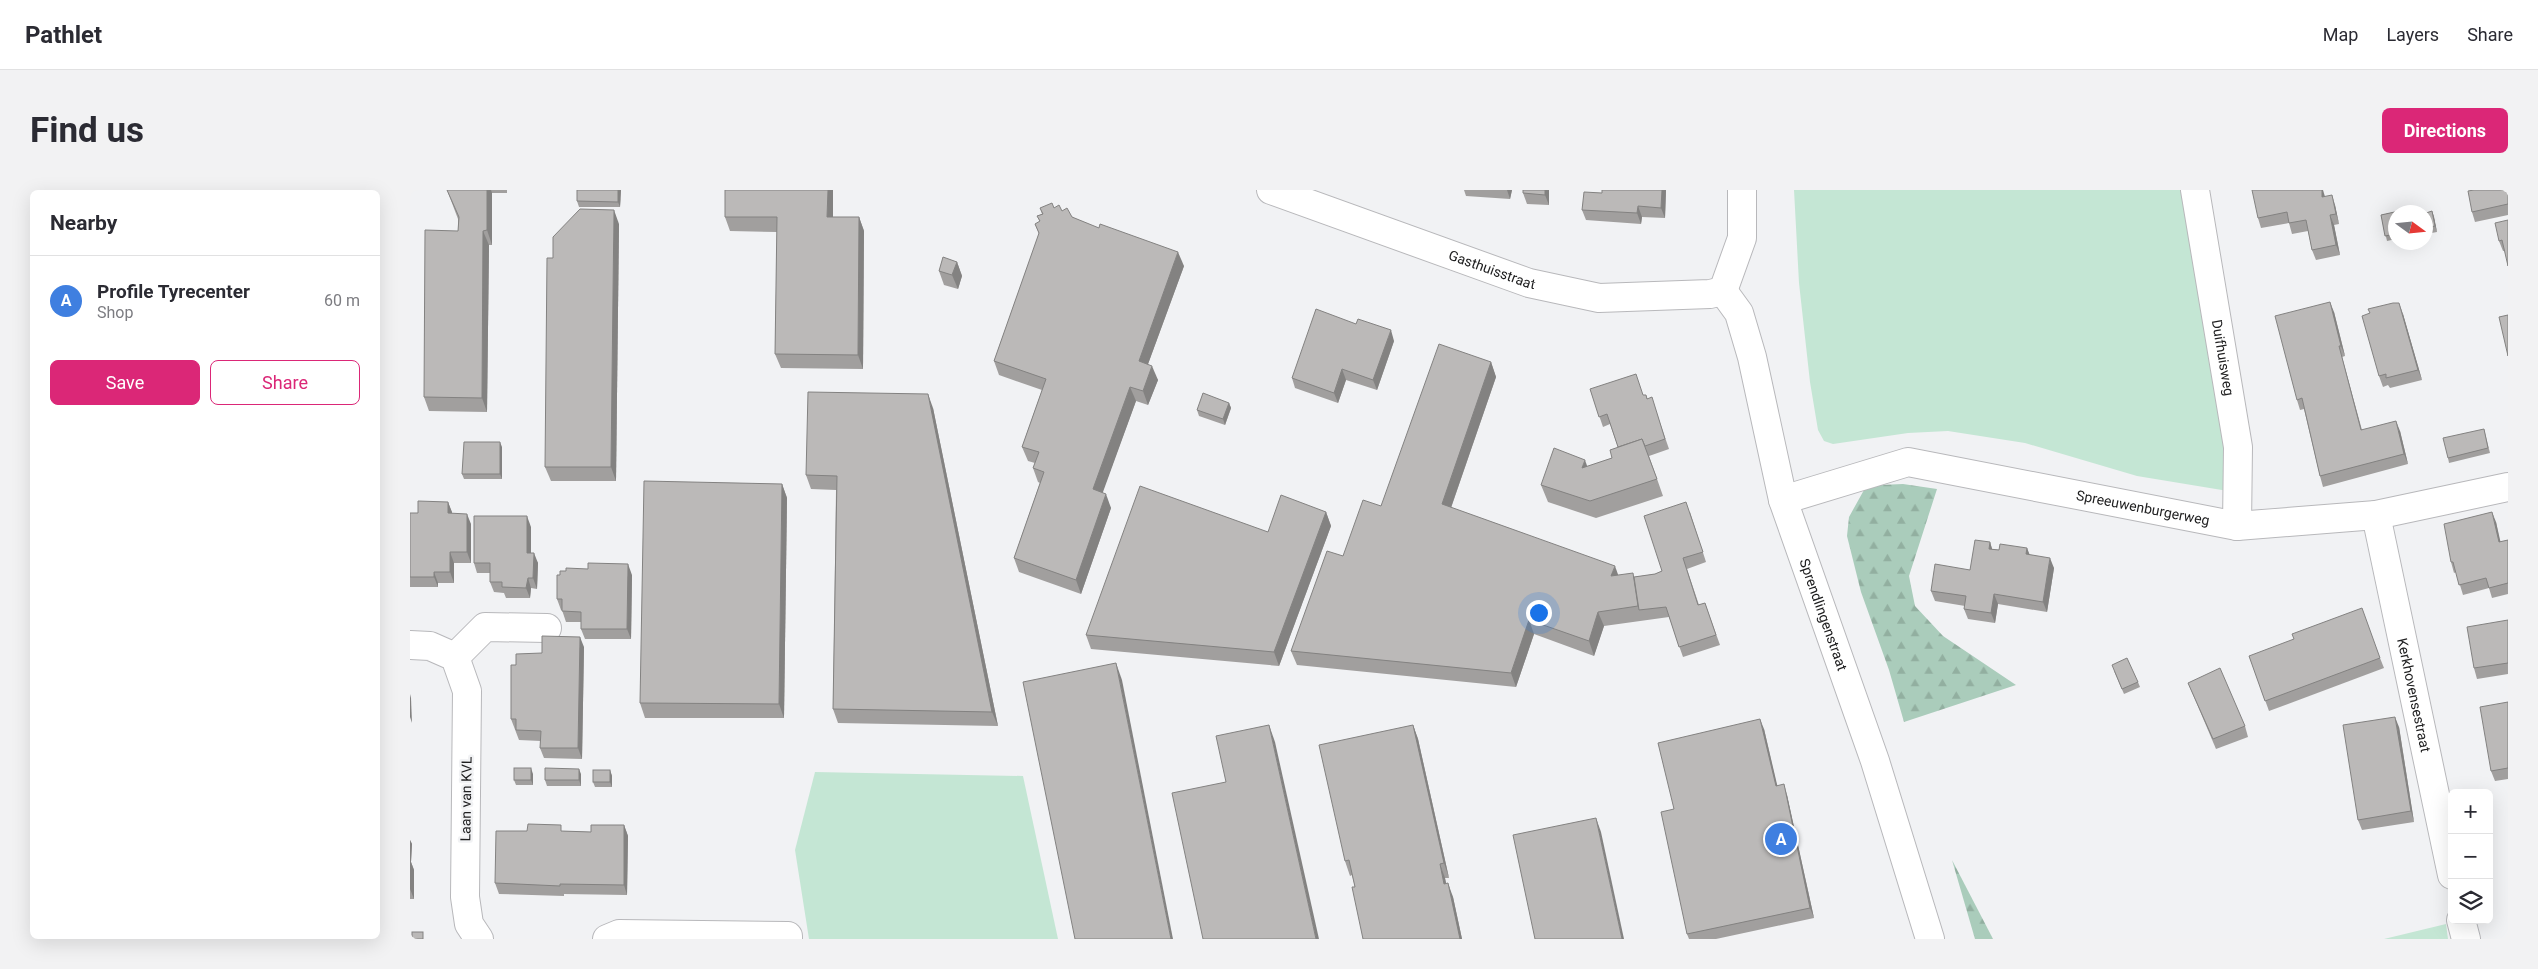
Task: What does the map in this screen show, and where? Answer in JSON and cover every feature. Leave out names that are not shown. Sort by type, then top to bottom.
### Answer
[{"type":"street","name":"Gasthuisstraat","points":[[1271,190],[1529,282],[1599,298],[1710,294],[1723,291]]},
{"type":"street","points":[[1723,291],[1742,238],[1742,190]]},
{"type":"street","name":"Duifhuisweg","points":[[2196,190],[2238,447],[2237,526]]},
{"type":"street","name":"Sprendlingenstraat","points":[[1723,291],[1739,313],[1752,357],[1783,500],[1875,761],[1930,939]]},
{"type":"street","name":"Spreeuwenburgerweg","points":[[1783,500],[1908,462],[2237,526],[2376,515],[2508,487]]},
{"type":"street","name":"Kerkhovensestraat","points":[[2376,515],[2448,856]]},
{"type":"street","points":[[410,645],[430,646],[455,657],[485,627],[547,628]]},
{"type":"street","name":"Laan van KVL","points":[[455,657],[467,691],[465,898],[467,934]]},
{"type":"street","points":[[2462,924],[2466,939]]},
{"type":"street","points":[[607,939],[619,934],[788,936],[788,939]]},
{"type":"green space","points":[[1794,190],[2183,190],[2234,492],[2137,476],[2025,443],[1948,431],[1908,433],[1833,444],[1824,441],[1818,430],[1810,382],[1799,283]]},
{"type":"green space","points":[[1903,484],[1937,489],[1909,576],[1915,606],[1943,636],[2016,685],[1904,722],[1889,670],[1861,592],[1847,536],[1849,517],[1864,490],[1880,485]]},
{"type":"green space","points":[[815,772],[1023,776],[1058,939],[809,939],[795,850]]},
{"type":"green space","points":[[1952,860],[1992,937],[1993,939],[1975,939]]},
{"type":"green space","points":[[2446,924],[2448,939],[2384,939]]},
{"type":"building","points":[[447,190],[487,190],[487,230],[483,231],[482,398],[424,397],[425,230],[458,231],[459,217]]},
{"type":"building","points":[[577,190],[618,190],[618,202],[577,201]]},
{"type":"building","points":[[725,190],[828,190],[827,217],[859,217],[858,355],[775,354],[777,217],[725,217]]},
{"type":"building","points":[[1523,190],[1545,190],[1545,195],[1523,193]]},
{"type":"building","points":[[1602,190],[1662,190],[1661,208],[1638,206],[1637,213],[1582,210],[1584,192],[1602,193]]},
{"type":"building","points":[[2252,190],[2322,190],[2322,197],[2332,195],[2336,214],[2330,215],[2336,245],[2312,250],[2306,220],[2289,223],[2287,212],[2258,218]]},
{"type":"building","points":[[2508,190],[2508,204],[2472,212],[2468,191]]},
{"type":"building","points":[[1052,203],[1054,208],[1059,205],[1062,211],[1067,208],[1072,217],[1099,228],[1100,224],[1178,252],[1139,361],[1152,366],[1143,391],[1130,387],[1093,489],[1106,494],[1076,580],[1014,558],[1044,472],[1033,468],[1039,452],[1022,447],[1046,379],[994,361],[1039,233],[1035,224],[1040,221],[1037,216],[1043,214],[1040,208]]},
{"type":"building","points":[[580,209],[614,210],[611,467],[545,467],[547,258],[553,258],[553,237]]},
{"type":"building","points":[[2388,213],[2388,235],[2385,236],[2381,215]]},
{"type":"building","points":[[2508,220],[2508,266],[2502,240],[2499,241],[2495,223]]},
{"type":"building","points":[[943,257],[957,262],[952,275],[939,271]]},
{"type":"building","points":[[2330,302],[2341,346],[2339,346],[2361,430],[2396,421],[2404,454],[2320,476],[2302,398],[2297,400],[2275,316]]},
{"type":"building","points":[[2399,303],[2418,370],[2386,378],[2386,374],[2379,376],[2362,316],[2370,313],[2368,309]]},
{"type":"building","points":[[1316,309],[1356,324],[1358,319],[1391,330],[1373,380],[1342,369],[1334,393],[1292,378]]},
{"type":"building","points":[[2508,315],[2508,356],[2499,317]]},
{"type":"building","points":[[1439,344],[1491,362],[1442,504],[1615,566],[1611,576],[1633,573],[1638,606],[1598,612],[1589,641],[1529,620],[1511,673],[1291,651],[1327,551],[1343,556],[1363,500],[1381,506]]},
{"type":"building","points":[[1636,374],[1643,395],[1646,395],[1647,399],[1652,397],[1665,439],[1645,446],[1642,439],[1618,447],[1607,414],[1599,417],[1590,389]]},
{"type":"building","points":[[808,392],[928,394],[992,712],[833,709],[837,476],[806,475]]},
{"type":"building","points":[[1203,393],[1229,403],[1223,419],[1197,410]]},
{"type":"building","points":[[2484,429],[2488,448],[2448,458],[2443,438]]},
{"type":"building","points":[[1642,439],[1657,479],[1590,501],[1541,485],[1554,448],[1585,460],[1582,468],[1612,458],[1610,450]]},
{"type":"building","points":[[464,442],[500,442],[500,474],[462,474]]},
{"type":"building","points":[[644,481],[782,484],[779,704],[640,703]]},
{"type":"building","points":[[1140,486],[1268,532],[1281,495],[1326,512],[1274,652],[1086,635]]},
{"type":"building","points":[[418,501],[448,502],[448,513],[467,514],[467,552],[450,552],[450,572],[434,572],[434,577],[410,577],[410,513],[418,513]]},
{"type":"building","points":[[1686,502],[1703,552],[1683,558],[1698,605],[1705,603],[1716,635],[1679,647],[1666,607],[1639,610],[1634,577],[1662,571],[1644,516]]},
{"type":"building","points":[[2492,512],[2499,542],[2508,540],[2508,583],[2489,588],[2486,578],[2459,585],[2453,562],[2451,562],[2444,524]]},
{"type":"building","points":[[474,516],[527,516],[527,553],[534,553],[533,578],[528,578],[526,588],[502,587],[502,582],[490,582],[490,563],[474,563]]},
{"type":"building","points":[[1975,540],[1990,542],[1989,549],[1999,550],[2000,544],[2027,548],[2026,554],[2050,558],[2043,602],[1994,594],[1991,613],[1964,609],[1966,596],[1931,591],[1935,564],[1970,570]]},
{"type":"building","points":[[588,563],[628,564],[627,629],[581,629],[581,612],[562,611],[562,599],[557,599],[557,575],[560,575],[560,571],[566,571],[566,568],[588,569]]},
{"type":"building","points":[[2362,608],[2380,658],[2265,701],[2249,656],[2294,639],[2292,634]]},
{"type":"building","points":[[2508,620],[2508,663],[2474,668],[2467,627]]},
{"type":"building","points":[[542,636],[580,637],[578,748],[540,748],[541,731],[516,730],[516,719],[511,719],[511,665],[516,665],[516,654],[542,653]]},
{"type":"building","points":[[2127,658],[2138,682],[2122,689],[2112,665]]},
{"type":"building","points":[[1116,663],[1171,939],[1075,939],[1023,682]]},
{"type":"building","points":[[2220,668],[2245,726],[2213,739],[2188,683]]},
{"type":"building","points":[[2508,702],[2508,768],[2491,771],[2480,707]]},
{"type":"building","points":[[2395,717],[2411,811],[2358,820],[2343,725]]},
{"type":"building","points":[[1760,719],[1776,786],[1784,784],[1810,908],[1687,934],[1661,812],[1674,809],[1658,743]]},
{"type":"building","points":[[1269,725],[1316,939],[1203,939],[1172,793],[1226,782],[1216,736]]},
{"type":"building","points":[[1413,725],[1444,863],[1440,864],[1444,884],[1448,883],[1460,939],[1363,939],[1352,887],[1355,887],[1349,860],[1345,861],[1319,745]]},
{"type":"building","points":[[514,768],[531,768],[531,780],[514,780]]},
{"type":"building","points":[[545,768],[579,769],[579,780],[545,780]]},
{"type":"building","points":[[593,770],[610,770],[610,782],[593,782]]},
{"type":"building","points":[[1596,818],[1622,939],[1535,939],[1513,835]]},
{"type":"building","points":[[528,824],[561,825],[561,831],[591,832],[591,825],[624,825],[624,885],[560,884],[560,886],[495,883],[496,831],[527,831]]},
{"type":"building","points":[[412,932],[423,932],[423,939],[412,939]]},
{"type":"place","name":"Profile Tyrecenter","points":[[1781,839]]}]
